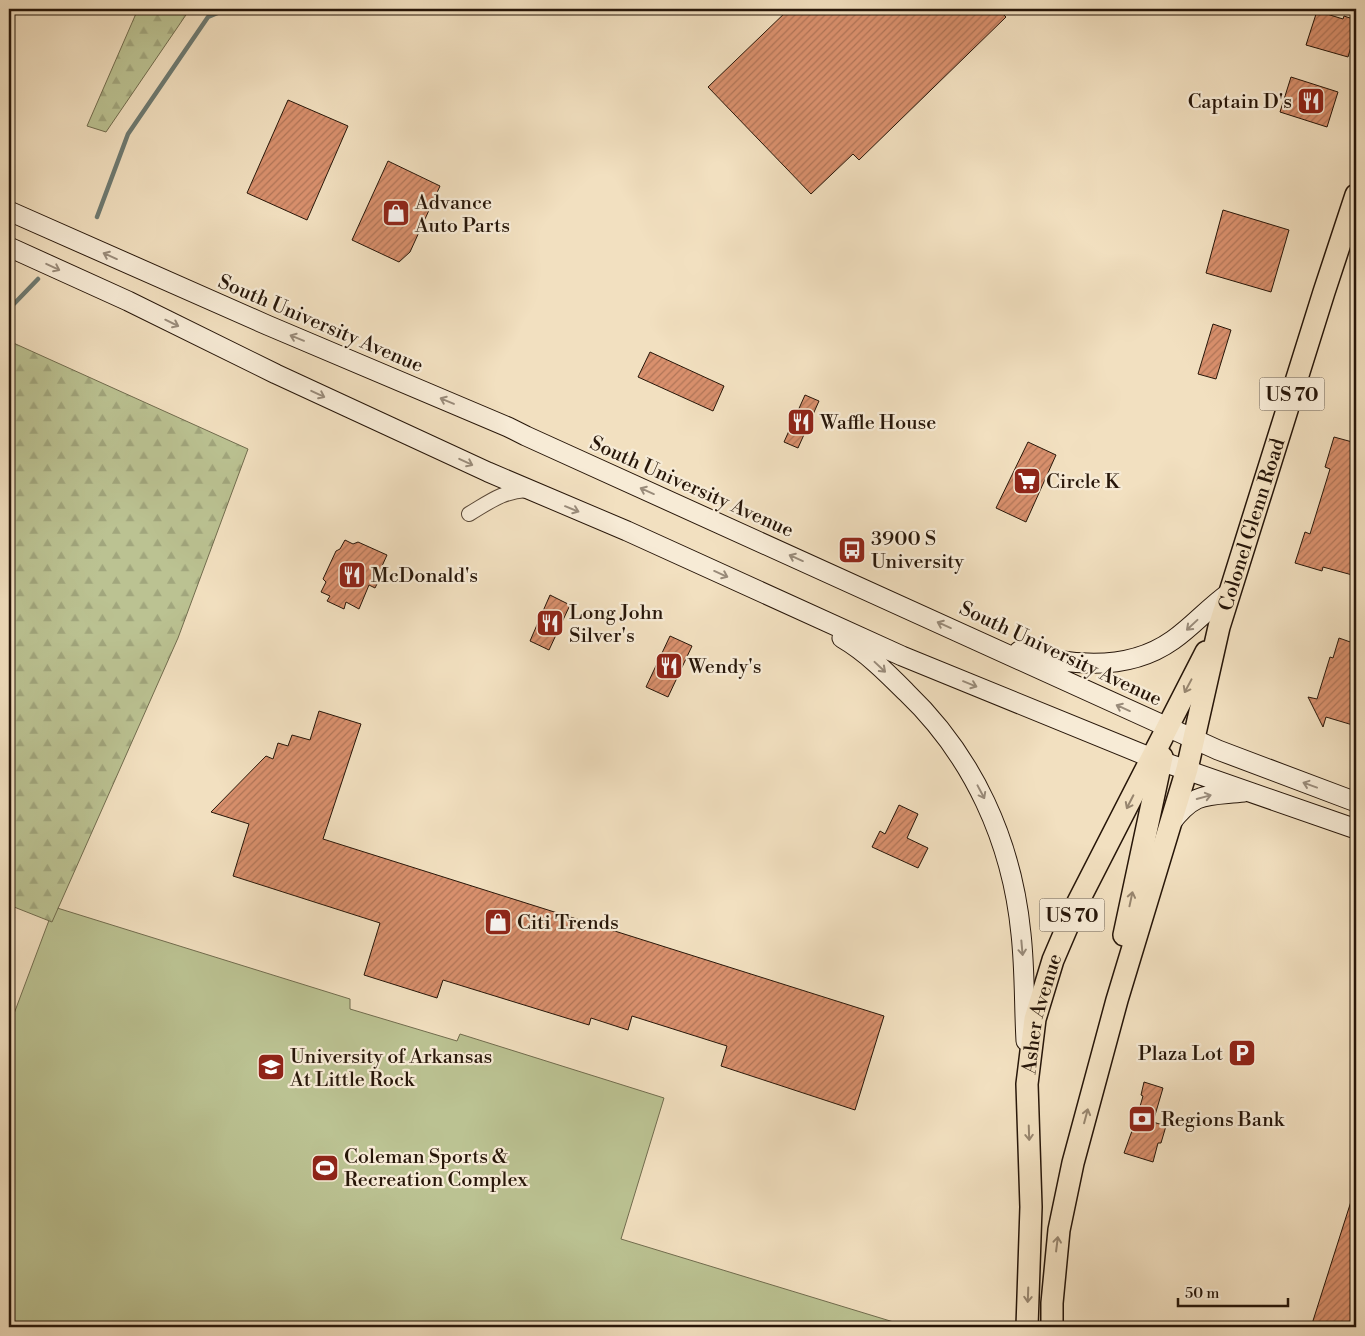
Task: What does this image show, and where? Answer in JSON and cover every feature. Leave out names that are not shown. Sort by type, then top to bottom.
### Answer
[{"type":"main road","name":"Colonel Glenn Road","points":[[1194,739],[1219,627],[1229,593],[1356,195]]},
{"type":"main road","name":"South University Avenue","points":[[14,213],[155,276],[508,427],[1194,739],[1249,763],[1356,802]]},
{"type":"main road","points":[[9,247],[128,301],[302,386],[527,490],[627,531],[902,656],[1156,760],[1187,769],[1356,829]]},
{"type":"main road","points":[[969,636],[1036,656],[1080,663],[1099,664],[1126,661],[1154,651],[1172,641],[1229,593]]},
{"type":"main road","points":[[781,601],[846,640],[869,657],[926,710],[962,757],[987,804],[1006,854],[1018,914],[1024,975],[1027,1084]]},
{"type":"main road","name":"Colonel Glenn Road","points":[[1156,760],[1177,706],[1219,627]]},
{"type":"main road","name":"US 70","points":[[1052,1327],[1052,1294],[1059,1230],[1073,1163],[1117,1000],[1187,769],[1194,739]]},
{"type":"main road","points":[[1117,1000],[1121,947],[1156,760]]},
{"type":"main road","name":"Asher Avenue","points":[[1027,1327],[1031,1207],[1027,1084],[1035,1019],[1053,960],[1077,904],[1156,760]]},
{"type":"main road","points":[[1170,826],[1189,803],[1200,797],[1250,791]]},
{"type":"street","points":[[469,514],[510,491],[527,490]]},
{"type":"green space","points":[[138,9],[190,9],[106,132],[87,126]]},
{"type":"green space","points":[[9,341],[248,449],[178,638],[52,922],[9,905]]},
{"type":"green space","name":"Coleman Sports & Recreation Complex","points":[[54,907],[350,999],[350,1009],[457,1041],[460,1034],[664,1098],[621,1239],[910,1327],[9,1327],[9,1027]]},
{"type":"building","points":[[789,9],[998,9],[1006,17],[859,160],[853,154],[811,194],[708,87]]},
{"type":"building","points":[[1317,11],[1343,19],[1344,16],[1356,20],[1356,30],[1348,57],[1306,45]]},
{"type":"building","points":[[1291,77],[1338,92],[1327,127],[1280,112]]},
{"type":"building","points":[[288,100],[348,126],[307,220],[247,193]]},
{"type":"building","name":"Advance Auto Parts","points":[[388,161],[440,186],[410,252],[399,262],[352,240]]},
{"type":"building","points":[[1223,210],[1289,230],[1271,292],[1206,273]]},
{"type":"building","points":[[1213,324],[1231,330],[1216,379],[1198,374]]},
{"type":"building","points":[[650,352],[724,386],[713,411],[638,377]]},
{"type":"building","name":"Waffle House","points":[[805,395],[819,401],[798,448],[784,442]]},
{"type":"building","points":[[1334,437],[1356,443],[1356,576],[1323,567],[1322,571],[1295,563],[1305,532],[1310,534],[1330,469],[1325,467]]},
{"type":"building","name":"Circle K","points":[[1028,442],[1056,455],[1026,522],[996,508]]},
{"type":"building","name":"McDonald's","points":[[345,540],[353,544],[358,542],[387,555],[378,575],[381,576],[375,588],[369,585],[359,609],[346,602],[344,609],[327,601],[330,596],[321,592],[326,582],[323,579],[336,551],[340,549]]},
{"type":"building","name":"Long John Silver's","points":[[550,595],[570,605],[549,650],[530,641]]},
{"type":"building","name":"Wendy's","points":[[670,636],[692,646],[668,697],[646,687]]},
{"type":"building","points":[[1339,638],[1356,644],[1356,726],[1326,717],[1323,727],[1308,697],[1317,699],[1330,657],[1333,658]]},
{"type":"building","points":[[319,711],[361,724],[323,839],[884,1016],[855,1110],[721,1066],[727,1046],[632,1016],[628,1030],[591,1018],[589,1025],[443,980],[437,998],[364,975],[380,923],[233,876],[249,824],[211,812],[266,756],[273,759],[278,743],[288,746],[292,735],[310,740]]},
{"type":"building","points":[[899,805],[918,814],[907,838],[928,848],[918,868],[872,847],[880,831],[885,834]]},
{"type":"building","name":"Regions Bank","points":[[1144,1082],[1163,1088],[1153,1122],[1166,1126],[1161,1143],[1158,1143],[1153,1162],[1124,1153],[1143,1096],[1141,1095]]},
{"type":"building","points":[[1354,1192],[1356,1192],[1356,1327],[1311,1327]]},
{"type":"waterway","points":[[97,217],[128,134],[208,17],[227,9]]},
{"type":"waterway","points":[[9,309],[38,279]]},
{"type":"place","name":"Captain D's","points":[[1311,101]]},
{"type":"place","name":"Advance Auto Parts","points":[[396,213]]},
{"type":"place","name":"Waffle House","points":[[801,422]]},
{"type":"place","name":"Circle K","points":[[1027,481]]},
{"type":"place","name":"3900 S University","points":[[852,550]]},
{"type":"place","name":"McDonald's","points":[[352,575]]},
{"type":"place","name":"Long John Silver's","points":[[550,623]]},
{"type":"place","name":"Wendy's","points":[[669,666]]},
{"type":"place","name":"Citi Trends","points":[[498,922]]},
{"type":"place","name":"Plaza Lot","points":[[1242,1053]]},
{"type":"place","name":"University of Arkansas At Little Rock","points":[[271,1067]]},
{"type":"place","name":"Regions Bank","points":[[1142,1119]]},
{"type":"place","name":"Coleman Sports & Recreation Complex","points":[[325,1168]]}]
